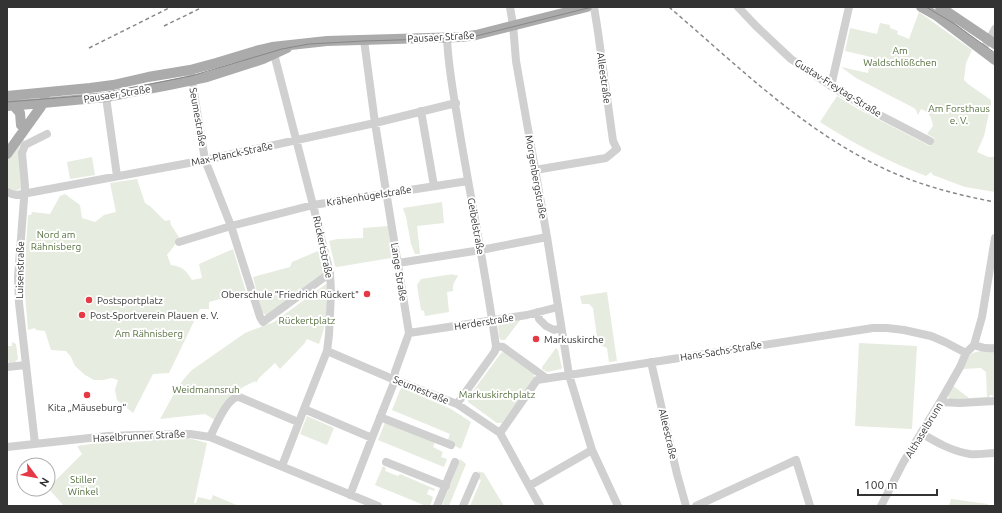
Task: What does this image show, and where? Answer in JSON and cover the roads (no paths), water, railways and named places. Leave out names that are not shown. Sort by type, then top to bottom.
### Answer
[{"type":"main road","name":"Pausaer Straße","points":[[7,96],[113,85],[190,70],[260,50],[273,51],[292,46],[327,41],[447,38],[476,35],[587,7]]},
{"type":"main road","points":[[921,7],[936,16],[995,60]]},
{"type":"main road","points":[[940,7],[992,42]]},
{"type":"main road","name":"Pausaer Straße","points":[[11,106],[106,97],[192,81],[262,59],[273,51]]},
{"type":"main road","points":[[7,144],[21,124],[45,99],[45,93]]},
{"type":"main road","points":[[7,154],[39,104]]},
{"type":"main road","points":[[11,106],[20,112],[21,124]]},
{"type":"street","name":"Morgenbergstraße","points":[[510,7],[516,61],[547,237],[568,375],[592,450],[618,506]]},
{"type":"street","name":"Alleestraße","points":[[535,170],[606,158],[617,149],[613,141],[594,7]]},
{"type":"street","name":"Gustav-Freytag-Straße","points":[[738,7],[792,59],[831,86],[872,111],[930,141]]},
{"type":"street","points":[[831,86],[849,7]]},
{"type":"street","points":[[982,50],[992,42],[995,29]]},
{"type":"street","name":"Geibelstraße","points":[[447,38],[447,49],[496,346]]},
{"type":"street","name":"Lange Straße","points":[[350,495],[395,380],[395,372],[409,333],[375,123],[364,40]]},
{"type":"street","name":"Rückertstraße","points":[[273,51],[314,205],[330,274],[331,292],[330,328],[327,351],[282,466]]},
{"type":"street","name":"Seumestraße","points":[[190,70],[205,160],[232,226],[260,317],[263,322],[330,274]]},
{"type":"street","points":[[106,97],[117,176]]},
{"type":"street","name":"Max-Planck-Straße","points":[[7,192],[17,195],[205,160],[375,123],[456,103]]},
{"type":"street","points":[[421,112],[434,186]]},
{"type":"street","name":"Luisenstraße","points":[[35,444],[19,303],[18,277],[25,186],[22,151],[26,145],[47,134]]},
{"type":"street","name":"Krähenhügelstraße","points":[[179,242],[232,226],[314,205],[468,181]]},
{"type":"street","points":[[398,262],[480,250],[547,237]]},
{"type":"street","points":[[995,238],[982,317],[974,345],[981,348],[995,348]]},
{"type":"street","name":"Herderstraße","points":[[409,333],[526,315],[558,307]]},
{"type":"street","points":[[538,312],[539,319],[546,326],[554,330],[561,328]]},
{"type":"street","name":"Hans-Sachs-Straße","points":[[500,433],[537,380],[546,378],[856,330],[887,328],[931,336],[966,354]]},
{"type":"street","name":"Althaselbrunn","points":[[881,506],[903,463],[940,402],[966,354],[974,345]]},
{"type":"street","points":[[457,404],[493,354],[496,346],[503,347],[546,378]]},
{"type":"street","name":"Seumestraße","points":[[327,351],[457,404],[500,433],[540,506]]},
{"type":"street","name":"Alleestraße","points":[[651,362],[686,506]]},
{"type":"street","points":[[7,367],[26,365]]},
{"type":"street","points":[[210,437],[231,400],[236,397],[298,422]]},
{"type":"street","points":[[940,402],[995,402]]},
{"type":"street","points":[[304,409],[372,438]]},
{"type":"street","points":[[380,417],[451,445]]},
{"type":"street","points":[[921,432],[941,445],[953,450],[971,454],[995,453]]},
{"type":"street","name":"Haselbrunner Straße","points":[[7,447],[136,434],[190,434],[210,437],[378,506]]},
{"type":"street","points":[[529,486],[592,450]]},
{"type":"street","points":[[696,506],[796,460],[810,506]]},
{"type":"street","points":[[386,462],[446,486]]},
{"type":"street","points":[[437,506],[455,462]]},
{"type":"street","points":[[463,506],[476,476]]},
{"type":"tram line","points":[[7,102],[105,93],[191,76],[282,49],[309,44],[462,38],[476,36],[592,7]]},
{"type":"tram line","points":[[926,7],[953,23],[995,53]]},
{"type":"railway","points":[[89,48],[171,7]]},
{"type":"railway","points":[[164,26],[203,7]]},
{"type":"railway","points":[[669,7],[773,96],[828,137],[857,155],[913,181],[954,193],[995,202]]},
{"type":"place","name":"Oberschule \"Friedrich Rückert\"","points":[[367,294]]},
{"type":"place","name":"Postsportplatz","points":[[89,300]]},
{"type":"place","name":"Post-Sportverein Plauen e. V.","points":[[82,315]]},
{"type":"place","name":"Markuskirche","points":[[536,339]]},
{"type":"place","name":"Kita „Mäuseburg“","points":[[87,395]]},
{"type":"park label","name":"Am Waldschlößchen","points":[[900,56]]},
{"type":"park label","name":"Am Forsthaus e. V.","points":[[959,114]]},
{"type":"park label","name":"Nord am Rähnisberg","points":[[56,240]]},
{"type":"park label","name":"Rückertplatz","points":[[307,320]]},
{"type":"park label","name":"Am Rähnisberg","points":[[149,333]]},
{"type":"park label","name":"Weidmannsruh","points":[[206,389]]},
{"type":"park label","name":"Markuskirchplatz","points":[[497,394]]},
{"type":"park label","name":"Stiller Winkel","points":[[83,484]]}]
